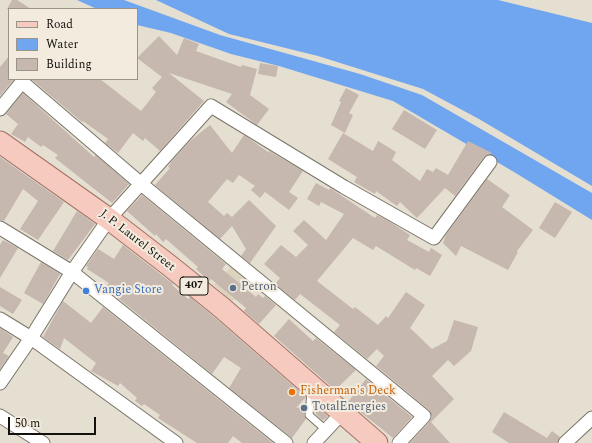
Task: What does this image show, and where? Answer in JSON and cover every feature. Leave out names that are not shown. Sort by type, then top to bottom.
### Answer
[{"type":"main road","name":"J. P. Laurel Street","points":[[0,142],[109,219],[220,307],[377,443]]},
{"type":"street","points":[[0,109],[22,82],[140,183],[424,416],[399,443]]},
{"type":"street","points":[[0,383],[31,338],[72,272],[109,219],[211,106],[344,187],[434,238],[490,162]]},
{"type":"street","points":[[0,228],[72,272],[286,443]]},
{"type":"street","points":[[0,319],[31,338],[176,443]]},
{"type":"street","points":[[314,443],[342,413]]},
{"type":"street","points":[[0,416],[42,443]]},
{"type":"street","points":[[565,443],[592,418]]},
{"type":"lane","points":[[312,387],[309,415],[326,430]]},
{"type":"shaded area","points":[[233,265],[251,282],[232,302],[214,285]]},
{"type":"water","points":[[77,0],[124,0],[220,35],[360,74],[422,95],[592,193],[592,220],[393,101],[279,66],[231,54],[171,33],[138,25],[138,8],[95,8]]},
{"type":"water","points":[[156,0],[498,0],[592,23],[592,186],[479,119],[423,89],[318,56],[229,34]]},
{"type":"building","points":[[12,0],[17,0],[29,8],[8,8],[7,9]]},
{"type":"building","points":[[159,36],[177,55],[184,38],[199,44],[196,51],[241,67],[242,65],[257,69],[250,95],[269,109],[257,125],[226,102],[232,94],[169,73],[204,101],[160,151],[145,138],[143,141],[133,133],[118,153],[105,143],[108,139],[83,121],[82,122],[32,80],[101,80],[141,111],[156,92],[152,88],[162,77],[138,59]]},
{"type":"building","points":[[8,57],[8,80],[13,80],[0,96],[0,67]]},
{"type":"building","points":[[260,63],[278,66],[276,77],[258,74]]},
{"type":"building","points":[[346,88],[359,95],[349,113],[353,115],[345,133],[331,125],[341,102],[339,101]]},
{"type":"building","points":[[23,93],[94,157],[96,155],[129,184],[112,203],[55,158],[58,155],[43,145],[41,147],[28,137],[25,142],[11,134],[18,124],[6,114]]},
{"type":"building","points":[[404,110],[437,130],[425,149],[392,129]]},
{"type":"building","points":[[210,125],[232,153],[244,135],[268,152],[269,151],[303,171],[289,192],[298,198],[289,210],[265,192],[260,198],[251,190],[255,186],[239,175],[233,183],[227,179],[208,202],[224,216],[227,213],[232,217],[249,200],[276,226],[250,263],[241,256],[246,249],[232,226],[220,239],[155,185],[170,168],[168,167],[172,161],[190,141]]},
{"type":"building","points":[[343,133],[373,151],[378,141],[396,152],[392,160],[420,181],[427,169],[433,172],[436,168],[448,175],[468,141],[492,153],[484,157],[455,196],[445,188],[417,218],[400,202],[397,206],[376,191],[375,194],[354,182],[357,177],[328,159]]},
{"type":"building","points":[[0,157],[64,202],[38,240],[20,229],[38,201],[23,189],[4,221],[0,220]]},
{"type":"building","points":[[487,179],[510,195],[502,207],[533,230],[517,251],[518,252],[508,270],[461,246],[456,256],[443,243],[446,235]]},
{"type":"building","points":[[316,183],[329,190],[330,188],[375,218],[377,215],[387,220],[410,235],[407,240],[429,252],[431,248],[442,255],[430,276],[416,268],[415,270],[376,246],[373,250],[353,238],[317,281],[353,309],[355,307],[378,325],[386,316],[388,318],[406,292],[425,305],[410,328],[432,349],[447,341],[454,320],[478,327],[471,351],[454,366],[448,360],[432,376],[454,399],[431,422],[450,443],[410,443],[430,421],[432,417],[429,410],[376,366],[384,356],[377,349],[367,359],[334,332],[340,325],[300,294],[295,300],[275,284],[280,278],[264,264],[281,245],[296,257],[308,245],[293,231],[304,220],[326,240],[344,214],[321,202],[319,206],[307,199]]},
{"type":"building","points":[[142,195],[226,264],[222,269],[256,297],[258,294],[263,298],[265,296],[276,305],[259,324],[244,311],[246,308],[211,279],[209,281],[196,269],[198,267],[166,239],[163,242],[156,234],[155,236],[127,211]]},
{"type":"building","points":[[555,202],[572,212],[555,238],[539,228]]},
{"type":"building","points":[[77,211],[95,224],[68,260],[53,251]]},
{"type":"building","points":[[3,240],[18,248],[0,278],[0,245]]},
{"type":"building","points":[[123,245],[173,284],[172,285],[188,299],[190,297],[213,316],[306,397],[296,408],[305,406],[304,415],[306,419],[292,438],[229,388],[241,368],[224,357],[212,374],[113,294],[114,293],[106,287],[109,283],[87,269],[88,267],[86,266],[98,249],[114,259]]},
{"type":"building","points":[[41,262],[60,274],[43,304],[24,293]]},
{"type":"building","points":[[0,287],[22,300],[13,314],[0,306]]},
{"type":"building","points":[[63,301],[91,323],[103,307],[273,443],[242,443],[233,436],[228,443],[197,443],[158,418],[160,415],[144,404],[142,406],[135,401],[137,398],[120,383],[118,386],[91,371],[96,363],[64,338],[60,349],[43,337]]},
{"type":"building","points":[[289,319],[313,341],[316,338],[356,370],[335,390],[274,336]]},
{"type":"building","points":[[0,328],[13,337],[3,353],[9,356],[0,369]]},
{"type":"building","points":[[366,379],[412,417],[393,438],[348,402]]},
{"type":"building","points":[[315,405],[328,416],[325,419],[322,420],[316,414]]},
{"type":"building","points":[[504,412],[547,438],[552,431],[560,437],[557,443],[509,443],[492,432]]},
{"type":"place","name":"Petron","points":[[233,288]]},
{"type":"place","name":"Vangie Store","points":[[86,291]]},
{"type":"place","name":"Fisherman's Deck","points":[[292,392]]},
{"type":"place","name":"TotalEnergies","points":[[304,408]]}]
